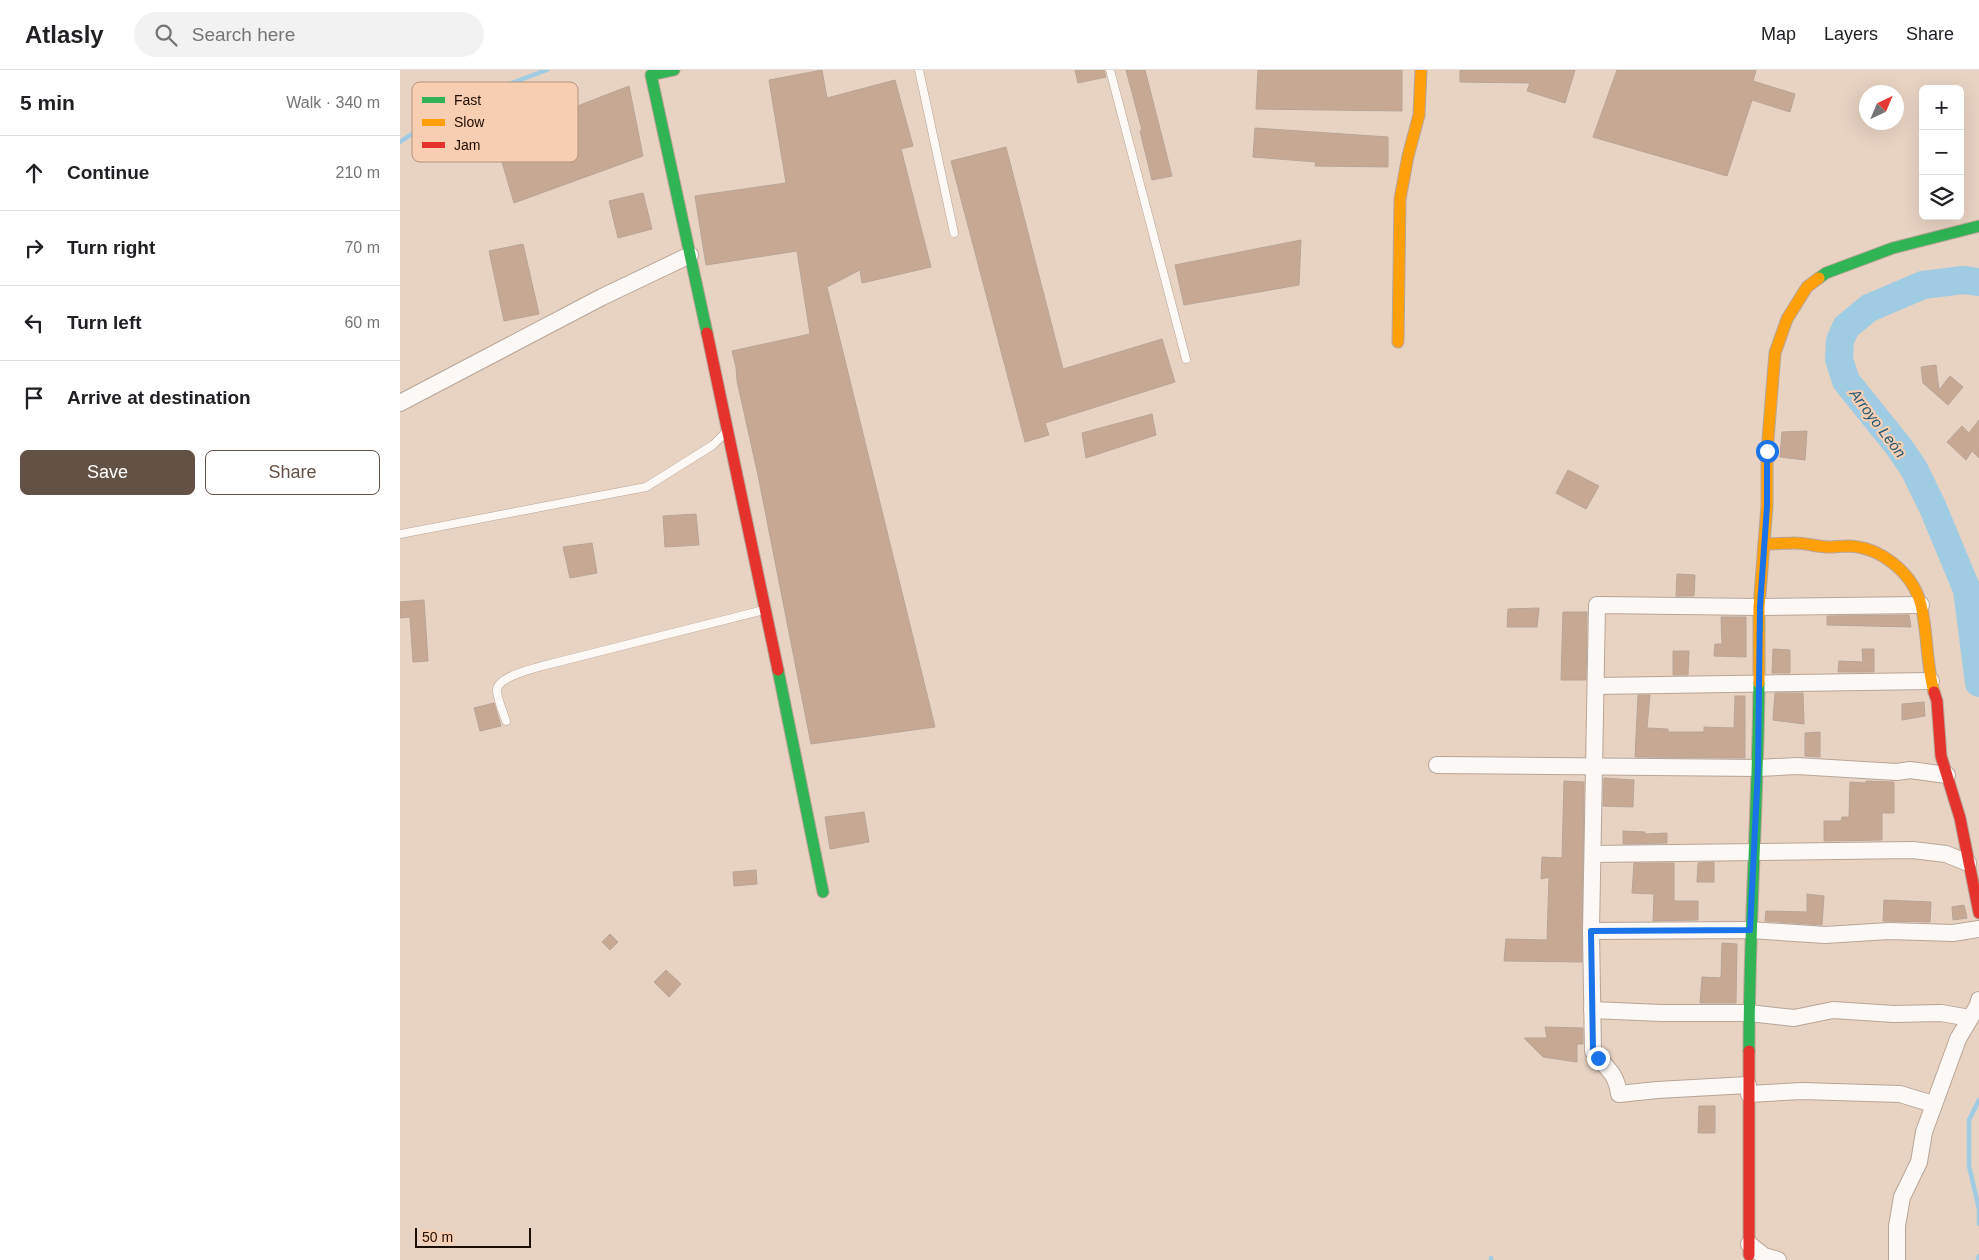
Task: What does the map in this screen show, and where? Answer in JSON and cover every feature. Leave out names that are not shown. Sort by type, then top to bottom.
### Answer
[{"type":"street","points":[[674,70],[650,75],[728,429],[823,892]]},
{"type":"street","points":[[1398,342],[1400,199],[1408,156],[1419,115],[1421,70]]},
{"type":"street","points":[[1778,1260],[1749,1250],[1750,930],[1758,768],[1760,606],[1767,506],[1767,451],[1775,353],[1786,319],[1807,287],[1826,273],[1861,259],[1933,237],[1979,226]]},
{"type":"street","points":[[400,403],[602,297],[690,255]]},
{"type":"street","points":[[1764,544],[1796,543],[1828,547],[1849,546],[1874,552],[1901,570],[1915,587],[1921,605],[1928,644],[1931,681],[1937,701],[1941,756],[1960,818],[1979,913]]},
{"type":"street","points":[[1921,605],[1597,605],[1596,767],[1591,931],[1593,1051],[1614,1075],[1618,1082],[1619,1094],[1656,1090],[1749,1089],[1900,1094],[1934,1104]]},
{"type":"street","points":[[1596,686],[1931,681]]},
{"type":"street","points":[[1437,765],[1758,768],[1796,766],[1897,772],[1910,770],[1947,775]]},
{"type":"street","points":[[1593,854],[1913,850],[1946,854],[1968,863]]},
{"type":"street","points":[[1591,931],[1750,930],[1825,935],[1889,931],[1953,933],[1979,929]]},
{"type":"street","points":[[1898,1260],[1897,1226],[1902,1197],[1918,1162],[1924,1132],[1958,1039],[1979,1000]]},
{"type":"street","points":[[1592,1010],[1661,1013],[1749,1013],[1794,1018],[1833,1010],[1894,1014],[1941,1014],[1970,1018]]},
{"type":"lane","points":[[919,70],[954,233]]},
{"type":"lane","points":[[1110,70],[1186,359]]},
{"type":"lane","points":[[400,534],[646,487],[713,445],[728,429]]},
{"type":"lane","points":[[506,721],[497,690],[499,683],[506,678],[542,666],[764,610]]},
{"type":"building","points":[[822,70],[827,98],[895,80],[913,146],[901,149],[931,267],[862,283],[860,270],[827,287],[935,727],[811,744],[732,351],[810,334],[797,251],[706,265],[695,196],[786,183],[769,80]]},
{"type":"building","points":[[1075,70],[1104,70],[1106,77],[1078,83]]},
{"type":"building","points":[[1126,70],[1145,70],[1172,176],[1152,180],[1140,131],[1142,130]]},
{"type":"building","points":[[1258,70],[1402,70],[1402,111],[1256,109]]},
{"type":"building","points":[[1460,70],[1575,70],[1565,103],[1527,91],[1530,83],[1460,82]]},
{"type":"building","points":[[1617,70],[1756,70],[1753,81],[1795,94],[1790,112],[1752,100],[1727,176],[1593,137]]},
{"type":"building","points":[[629,86],[643,156],[514,203],[502,162],[578,162],[578,106]]},
{"type":"building","points":[[1255,128],[1388,137],[1388,167],[1315,166],[1316,162],[1253,157]]},
{"type":"building","points":[[1006,147],[1063,369],[1162,339],[1175,382],[1045,423],[1049,435],[1025,442],[951,161]]},
{"type":"building","points":[[643,193],[652,229],[618,238],[609,201]]},
{"type":"building","points":[[1301,240],[1299,285],[1184,305],[1175,265]]},
{"type":"building","points":[[523,244],[539,314],[504,321],[489,251]]},
{"type":"building","points":[[1936,365],[1939,390],[1950,376],[1963,387],[1948,405],[1923,383],[1921,367]]},
{"type":"building","points":[[1152,414],[1156,435],[1086,458],[1082,433]]},
{"type":"building","points":[[1979,420],[1979,458],[1972,451],[1966,460],[1947,442],[1962,426],[1969,433]]},
{"type":"building","points":[[1807,431],[1805,460],[1780,457],[1782,432]]},
{"type":"building","points":[[1568,470],[1599,486],[1586,509],[1556,493]]},
{"type":"building","points":[[696,514],[699,545],[665,547],[663,516]]},
{"type":"building","points":[[592,543],[597,573],[570,578],[563,547]]},
{"type":"building","points":[[1677,574],[1695,575],[1694,596],[1676,596]]},
{"type":"building","points":[[424,600],[428,661],[413,662],[410,617],[400,618],[400,602]]},
{"type":"building","points":[[1539,608],[1537,627],[1507,627],[1508,609]]},
{"type":"building","points":[[1563,612],[1587,612],[1586,680],[1561,680]]},
{"type":"building","points":[[1909,615],[1911,627],[1827,625],[1827,616]]},
{"type":"building","points":[[1721,617],[1746,617],[1746,657],[1714,656],[1715,644],[1722,644]]},
{"type":"building","points":[[1773,649],[1790,650],[1790,673],[1772,673]]},
{"type":"building","points":[[1862,649],[1874,649],[1874,672],[1838,672],[1839,661],[1863,662]]},
{"type":"building","points":[[1673,651],[1689,651],[1688,675],[1673,675]]},
{"type":"building","points":[[1775,693],[1803,693],[1804,724],[1773,720]]},
{"type":"building","points":[[1638,695],[1650,695],[1647,728],[1668,729],[1668,732],[1704,732],[1704,727],[1734,728],[1735,696],[1745,696],[1745,758],[1635,757]]},
{"type":"building","points":[[1924,702],[1925,716],[1902,720],[1902,704]]},
{"type":"building","points":[[494,703],[501,726],[480,731],[474,708]]},
{"type":"building","points":[[1820,732],[1820,757],[1805,756],[1805,733]]},
{"type":"building","points":[[1604,778],[1634,780],[1633,807],[1603,806]]},
{"type":"building","points":[[1564,781],[1584,782],[1582,962],[1504,961],[1506,939],[1547,940],[1549,877],[1541,879],[1542,857],[1562,858]]},
{"type":"building","points":[[1866,781],[1894,782],[1894,813],[1882,813],[1882,840],[1824,841],[1824,821],[1841,821],[1842,817],[1849,817],[1850,782],[1866,783]]},
{"type":"building","points":[[864,812],[869,842],[830,849],[825,817]]},
{"type":"building","points":[[1623,831],[1645,832],[1645,834],[1667,833],[1667,843],[1623,844]]},
{"type":"building","points":[[1714,862],[1714,882],[1697,882],[1698,863]]},
{"type":"building","points":[[1634,863],[1674,863],[1674,901],[1698,901],[1698,920],[1653,921],[1654,894],[1632,893]]},
{"type":"building","points":[[756,870],[757,884],[734,886],[733,872]]},
{"type":"building","points":[[1807,894],[1824,896],[1822,925],[1765,921],[1766,911],[1807,912]]},
{"type":"building","points":[[1884,900],[1931,902],[1930,922],[1883,921]]},
{"type":"building","points":[[1964,905],[1967,918],[1953,920],[1952,907]]},
{"type":"building","points":[[610,934],[618,942],[610,950],[602,942]]},
{"type":"building","points":[[1722,943],[1737,944],[1736,1003],[1700,1003],[1702,977],[1721,978]]},
{"type":"building","points":[[666,970],[681,984],[669,997],[654,982]]},
{"type":"building","points":[[1545,1027],[1583,1028],[1583,1044],[1577,1044],[1577,1062],[1543,1057],[1524,1038],[1547,1038]]},
{"type":"building","points":[[1699,1106],[1715,1106],[1715,1133],[1698,1133]]},
{"type":"waterway","points":[[516,82],[547,70]]},
{"type":"waterway","points":[[400,142],[412,134]]},
{"type":"waterway","name":"Arroyo León","points":[[1979,282],[1963,280],[1923,285],[1869,308],[1846,327],[1840,341],[1839,359],[1846,381],[1899,447],[1914,469],[1933,508],[1967,590],[1979,683]]},
{"type":"waterway","name":"Arroyo León","points":[[1979,1100],[1969,1120],[1969,1166],[1979,1209],[1979,1224]]},
{"type":"waterway","name":"Arroyo León","points":[[1978,1260],[1979,1256]]},
{"type":"traffic: fast","points":[[674,70],[651,75],[707,333]]},
{"type":"traffic: fast","points":[[1819,278],[1826,273],[1893,248],[1979,226]]},
{"type":"traffic: fast","points":[[778,670],[823,892]]},
{"type":"traffic: fast","points":[[1749,1051],[1759,683]]},
{"type":"traffic: slow","points":[[1398,342],[1400,199],[1408,156],[1419,115],[1421,70]]},
{"type":"traffic: slow","points":[[1759,683],[1759,607],[1767,506],[1767,451],[1775,353],[1787,319],[1807,287],[1819,278]]},
{"type":"traffic: slow","points":[[1764,544],[1795,543],[1825,547],[1848,546],[1872,551],[1894,564],[1911,582],[1921,605],[1934,692]]},
{"type":"traffic: jam","points":[[707,333],[778,670]]},
{"type":"traffic: jam","points":[[1934,692],[1937,701],[1941,756],[1960,818],[1979,913]]},
{"type":"traffic: jam","points":[[1749,1051],[1749,1255]]},
{"type":"route","points":[[1598,1058],[1593,1051],[1591,931],[1750,930],[1758,768],[1760,606],[1767,506],[1767,451]]}]
